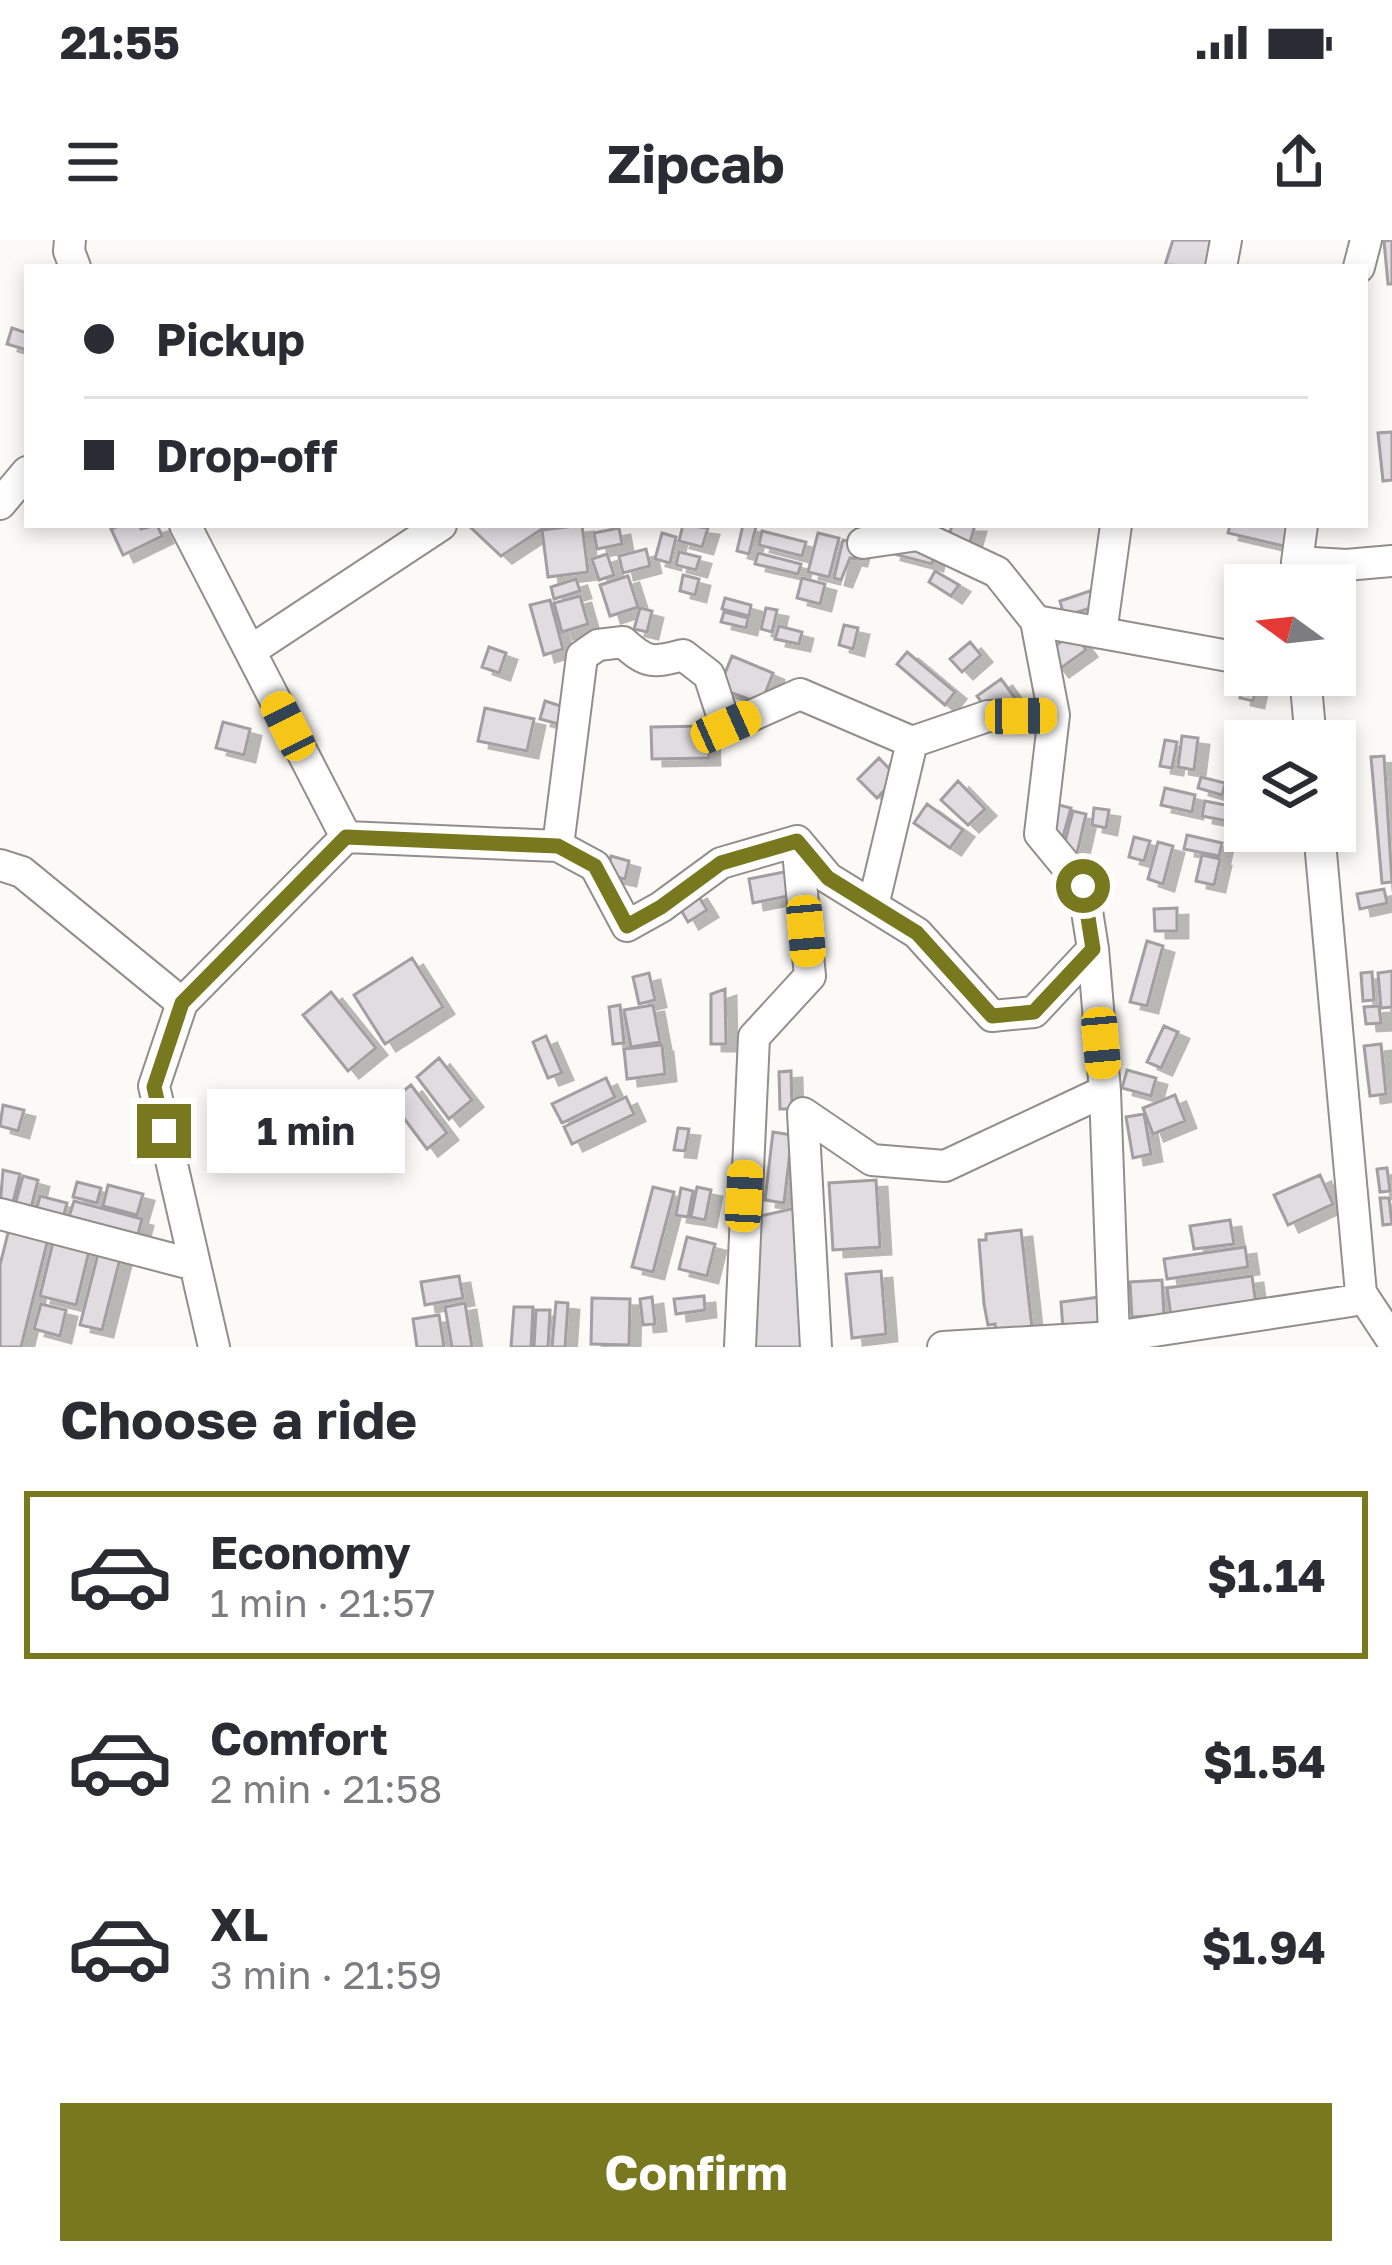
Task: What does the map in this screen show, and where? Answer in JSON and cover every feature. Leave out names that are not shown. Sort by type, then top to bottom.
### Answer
[{"type":"street","points":[[0,504],[24,476]]},
{"type":"street","points":[[187,528],[346,837]]},
{"type":"street","points":[[250,651],[436,528]]},
{"type":"street","points":[[1101,633],[1116,528]]},
{"type":"street","points":[[1299,564],[1302,528]]},
{"type":"street","points":[[863,543],[918,535],[997,572],[1036,621],[1054,715],[1040,834],[1083,886],[1093,949],[1105,1090],[1114,1337]]},
{"type":"street","points":[[1356,564],[1392,561]]},
{"type":"street","points":[[1036,621],[1224,655]]},
{"type":"street","points":[[558,846],[582,656],[598,645],[623,642],[638,656],[656,662],[683,655],[709,675],[726,727],[800,694],[912,742],[988,716],[1054,715]]},
{"type":"street","points":[[873,906],[912,742]]},
{"type":"street","points":[[214,1347],[154,1087],[182,1003],[346,837],[558,846],[595,866],[627,926],[721,863],[797,841]]},
{"type":"street","points":[[797,841],[828,878],[917,933],[992,1016],[1034,1012],[1093,949]]},
{"type":"street","points":[[740,1347],[754,1037],[810,976],[797,841]]},
{"type":"street","points":[[1321,852],[1361,1293],[1392,1340]]},
{"type":"street","points":[[0,865],[22,872],[182,1003]]},
{"type":"street","points":[[817,1347],[803,1113],[872,1160],[945,1166],[1105,1090]]},
{"type":"street","points":[[0,1214],[195,1265]]},
{"type":"street","points":[[943,1347],[1114,1337],[1351,1300],[1361,1293]]},
{"type":"building","points":[[1173,240],[1217,240],[1210,264],[1165,264]]},
{"type":"building","points":[[1392,240],[1392,284],[1388,284],[1384,241]]},
{"type":"building","points":[[12,328],[24,332],[24,349],[7,344]]},
{"type":"building","points":[[1392,432],[1392,480],[1383,481],[1378,433]]},
{"type":"building","points":[[158,528],[162,536],[123,555],[111,529]]},
{"type":"building","points":[[471,528],[543,528],[501,556]]},
{"type":"building","points":[[582,528],[588,572],[548,577],[542,530]]},
{"type":"building","points":[[619,528],[622,544],[597,549],[594,533]]},
{"type":"building","points":[[682,528],[708,528],[702,547],[679,541]]},
{"type":"building","points":[[742,528],[756,528],[749,554],[737,551]]},
{"type":"building","points":[[951,528],[974,528],[968,549],[947,544]]},
{"type":"building","points":[[1229,528],[1292,528],[1288,547],[1228,533]]},
{"type":"building","points":[[762,531],[806,542],[802,556],[759,545]]},
{"type":"building","points":[[662,533],[676,537],[670,563],[655,559]]},
{"type":"building","points":[[818,533],[839,538],[829,577],[808,572]]},
{"type":"building","points":[[843,540],[860,544],[841,580],[834,578]]},
{"type":"building","points":[[893,540],[935,550],[932,564],[890,553]]},
{"type":"building","points":[[646,549],[650,566],[623,573],[619,556]]},
{"type":"building","points":[[679,552],[700,557],[696,570],[676,565]]},
{"type":"building","points":[[758,553],[801,564],[798,574],[755,564]]},
{"type":"building","points":[[607,554],[614,575],[599,580],[592,559]]},
{"type":"building","points":[[935,571],[959,585],[951,596],[929,582]]},
{"type":"building","points":[[683,575],[699,579],[695,595],[680,591]]},
{"type":"building","points":[[628,576],[638,607],[610,616],[600,585]]},
{"type":"building","points":[[802,578],[825,584],[820,604],[797,598]]},
{"type":"building","points":[[576,579],[580,591],[554,599],[551,587]]},
{"type":"building","points":[[1096,589],[1101,605],[1064,616],[1060,601]]},
{"type":"building","points":[[580,596],[588,624],[562,632],[554,603]]},
{"type":"building","points":[[725,598],[751,605],[749,616],[722,609]]},
{"type":"building","points":[[550,600],[563,649],[544,655],[530,605]]},
{"type":"building","points":[[640,608],[652,611],[647,632],[634,629]]},
{"type":"building","points":[[766,608],[777,610],[772,632],[761,629]]},
{"type":"building","points":[[724,612],[748,618],[746,628],[721,622]]},
{"type":"building","points":[[844,625],[858,628],[853,649],[839,645]]},
{"type":"building","points":[[779,626],[802,632],[799,644],[775,639]]},
{"type":"building","points":[[1074,633],[1086,650],[1058,670],[1045,653]]},
{"type":"building","points":[[970,642],[981,655],[962,672],[950,659]]},
{"type":"building","points":[[489,647],[506,653],[499,673],[482,667]]},
{"type":"building","points":[[907,652],[955,692],[945,705],[897,664]]},
{"type":"building","points":[[732,656],[773,673],[761,704],[719,688]]},
{"type":"building","points":[[1001,679],[1015,698],[991,715],[977,696]]},
{"type":"building","points":[[545,701],[567,708],[562,725],[540,719]]},
{"type":"building","points":[[485,708],[534,719],[527,751],[478,741]]},
{"type":"building","points":[[223,722],[250,729],[244,755],[216,748]]},
{"type":"building","points":[[708,726],[709,758],[652,759],[651,727]]},
{"type":"building","points":[[1182,736],[1198,738],[1194,770],[1178,767]]},
{"type":"building","points":[[1165,740],[1177,742],[1172,768],[1160,766]]},
{"type":"building","points":[[1384,756],[1392,882],[1382,883],[1371,757]]},
{"type":"building","points":[[879,758],[897,777],[877,798],[858,779]]},
{"type":"building","points":[[1201,777],[1224,783],[1222,795],[1198,788]]},
{"type":"building","points":[[958,781],[985,809],[968,825],[941,800]]},
{"type":"building","points":[[1165,788],[1195,795],[1192,812],[1161,805]]},
{"type":"building","points":[[1205,801],[1224,805],[1224,820],[1202,816]]},
{"type":"building","points":[[927,804],[963,830],[950,848],[914,823]]},
{"type":"building","points":[[1059,805],[1071,808],[1061,844],[1049,841]]},
{"type":"building","points":[[1094,808],[1109,810],[1106,828],[1092,825]]},
{"type":"building","points":[[1073,811],[1086,814],[1077,853],[1063,850]]},
{"type":"building","points":[[1187,835],[1222,843],[1219,856],[1184,849]]},
{"type":"building","points":[[1134,837],[1150,841],[1144,861],[1129,857]]},
{"type":"building","points":[[1158,842],[1173,846],[1163,884],[1148,879]]},
{"type":"building","points":[[1202,855],[1220,859],[1214,885],[1196,881]]},
{"type":"building","points":[[611,856],[629,861],[625,879],[607,875]]},
{"type":"building","points":[[789,871],[793,895],[753,903],[749,879]]},
{"type":"building","points":[[1384,889],[1387,903],[1360,909],[1357,894]]},
{"type":"building","points":[[696,892],[707,910],[688,922],[677,903]]},
{"type":"building","points":[[1177,908],[1177,931],[1155,931],[1154,909]]},
{"type":"building","points":[[1147,941],[1163,946],[1147,1006],[1130,1002]]},
{"type":"building","points":[[412,958],[443,1007],[385,1044],[354,995]]},
{"type":"building","points":[[1392,971],[1392,1007],[1381,1008],[1378,973]]},
{"type":"building","points":[[1372,972],[1374,1000],[1363,1001],[1361,973]]},
{"type":"building","points":[[649,973],[655,1000],[639,1004],[633,977]]},
{"type":"building","points":[[725,989],[726,1044],[711,1044],[711,994]]},
{"type":"building","points":[[331,992],[376,1048],[348,1071],[303,1015]]},
{"type":"building","points":[[620,1005],[624,1043],[613,1044],[609,1007]]},
{"type":"building","points":[[653,1005],[660,1042],[631,1047],[624,1010]]},
{"type":"building","points":[[1379,1006],[1381,1023],[1366,1024],[1364,1007]]},
{"type":"building","points":[[1164,1026],[1178,1032],[1161,1068],[1147,1062]]},
{"type":"building","points":[[546,1036],[562,1073],[548,1078],[533,1042]]},
{"type":"building","points":[[1381,1044],[1386,1094],[1370,1096],[1364,1046]]},
{"type":"building","points":[[662,1045],[665,1074],[627,1079],[624,1049]]},
{"type":"building","points":[[439,1058],[472,1100],[449,1119],[417,1077]]},
{"type":"building","points":[[1127,1070],[1156,1078],[1151,1096],[1122,1088]]},
{"type":"building","points":[[791,1071],[792,1109],[780,1109],[779,1072]]},
{"type":"building","points":[[606,1078],[615,1097],[562,1123],[552,1104]]},
{"type":"building","points":[[411,1085],[447,1133],[427,1149],[391,1101]]},
{"type":"building","points":[[1175,1095],[1185,1121],[1153,1134],[1143,1108]]},
{"type":"building","points":[[626,1097],[634,1114],[572,1144],[564,1127]]},
{"type":"building","points":[[3,1105],[24,1110],[18,1131],[0,1126]]},
{"type":"building","points":[[1144,1114],[1151,1154],[1133,1158],[1126,1117]]},
{"type":"building","points":[[678,1128],[689,1129],[685,1151],[674,1150]]},
{"type":"building","points":[[773,1132],[792,1135],[784,1203],[765,1200]]},
{"type":"building","points":[[1387,1168],[1390,1191],[1380,1192],[1377,1169]]},
{"type":"building","points":[[3,1170],[20,1174],[11,1210],[0,1207]]},
{"type":"building","points":[[1320,1175],[1333,1204],[1288,1225],[1274,1195]]},
{"type":"building","points":[[23,1176],[38,1180],[29,1216],[13,1212]]},
{"type":"building","points":[[876,1180],[880,1247],[833,1250],[829,1183]]},
{"type":"building","points":[[77,1182],[101,1188],[97,1203],[73,1197]]},
{"type":"building","points":[[108,1185],[143,1194],[137,1215],[103,1206]]},
{"type":"building","points":[[653,1187],[674,1192],[653,1272],[632,1267]]},
{"type":"building","points":[[697,1187],[711,1190],[705,1220],[691,1217]]},
{"type":"building","points":[[681,1188],[693,1191],[688,1217],[676,1215]]},
{"type":"building","points":[[40,1196],[67,1203],[62,1222],[35,1215]]},
{"type":"building","points":[[1380,1198],[1389,1198],[1392,1224],[1383,1225]]},
{"type":"building","points":[[74,1201],[142,1219],[137,1238],[68,1220]]},
{"type":"building","points":[[800,1207],[808,1347],[751,1347],[756,1217]]},
{"type":"building","points":[[1230,1220],[1234,1244],[1194,1249],[1190,1226]]},
{"type":"building","points":[[10,1225],[49,1235],[21,1347],[0,1347],[0,1265]]},
{"type":"building","points":[[1021,1230],[1032,1328],[996,1331],[995,1324],[988,1325],[984,1304],[979,1240],[986,1240],[986,1234]]},
{"type":"building","points":[[55,1234],[91,1243],[76,1305],[40,1296]]},
{"type":"building","points":[[687,1237],[715,1244],[707,1276],[679,1269]]},
{"type":"building","points":[[100,1246],[122,1251],[102,1330],[80,1325]]},
{"type":"building","points":[[1245,1247],[1248,1267],[1167,1279],[1164,1259]]},
{"type":"building","points":[[881,1271],[886,1334],[852,1338],[846,1274]]},
{"type":"building","points":[[459,1276],[463,1298],[425,1305],[421,1282]]},
{"type":"building","points":[[1252,1276],[1256,1304],[1171,1316],[1167,1288]]},
{"type":"building","points":[[1162,1280],[1164,1315],[1132,1317],[1130,1282]]},
{"type":"building","points":[[704,1296],[705,1310],[676,1314],[674,1299]]},
{"type":"building","points":[[652,1297],[655,1324],[643,1325],[640,1299]]},
{"type":"building","points":[[1100,1297],[1104,1325],[1063,1329],[1061,1302]]},
{"type":"building","points":[[592,1298],[630,1299],[629,1345],[591,1344]]},
{"type":"building","points":[[556,1302],[568,1303],[565,1347],[552,1347]]},
{"type":"building","points":[[465,1303],[472,1347],[452,1347],[445,1307]]},
{"type":"building","points":[[41,1304],[66,1310],[60,1336],[34,1329]]},
{"type":"building","points":[[514,1307],[533,1307],[531,1347],[511,1347]]},
{"type":"building","points":[[536,1310],[550,1310],[548,1347],[534,1347]]},
{"type":"building","points":[[439,1315],[444,1347],[417,1347],[413,1319]]},
{"type":"route","points":[[164,1131],[154,1087],[182,1003],[346,837],[558,846],[595,866],[627,926],[721,863],[797,841],[828,878],[917,933],[992,1016],[1034,1012],[1093,949],[1083,886]]}]
